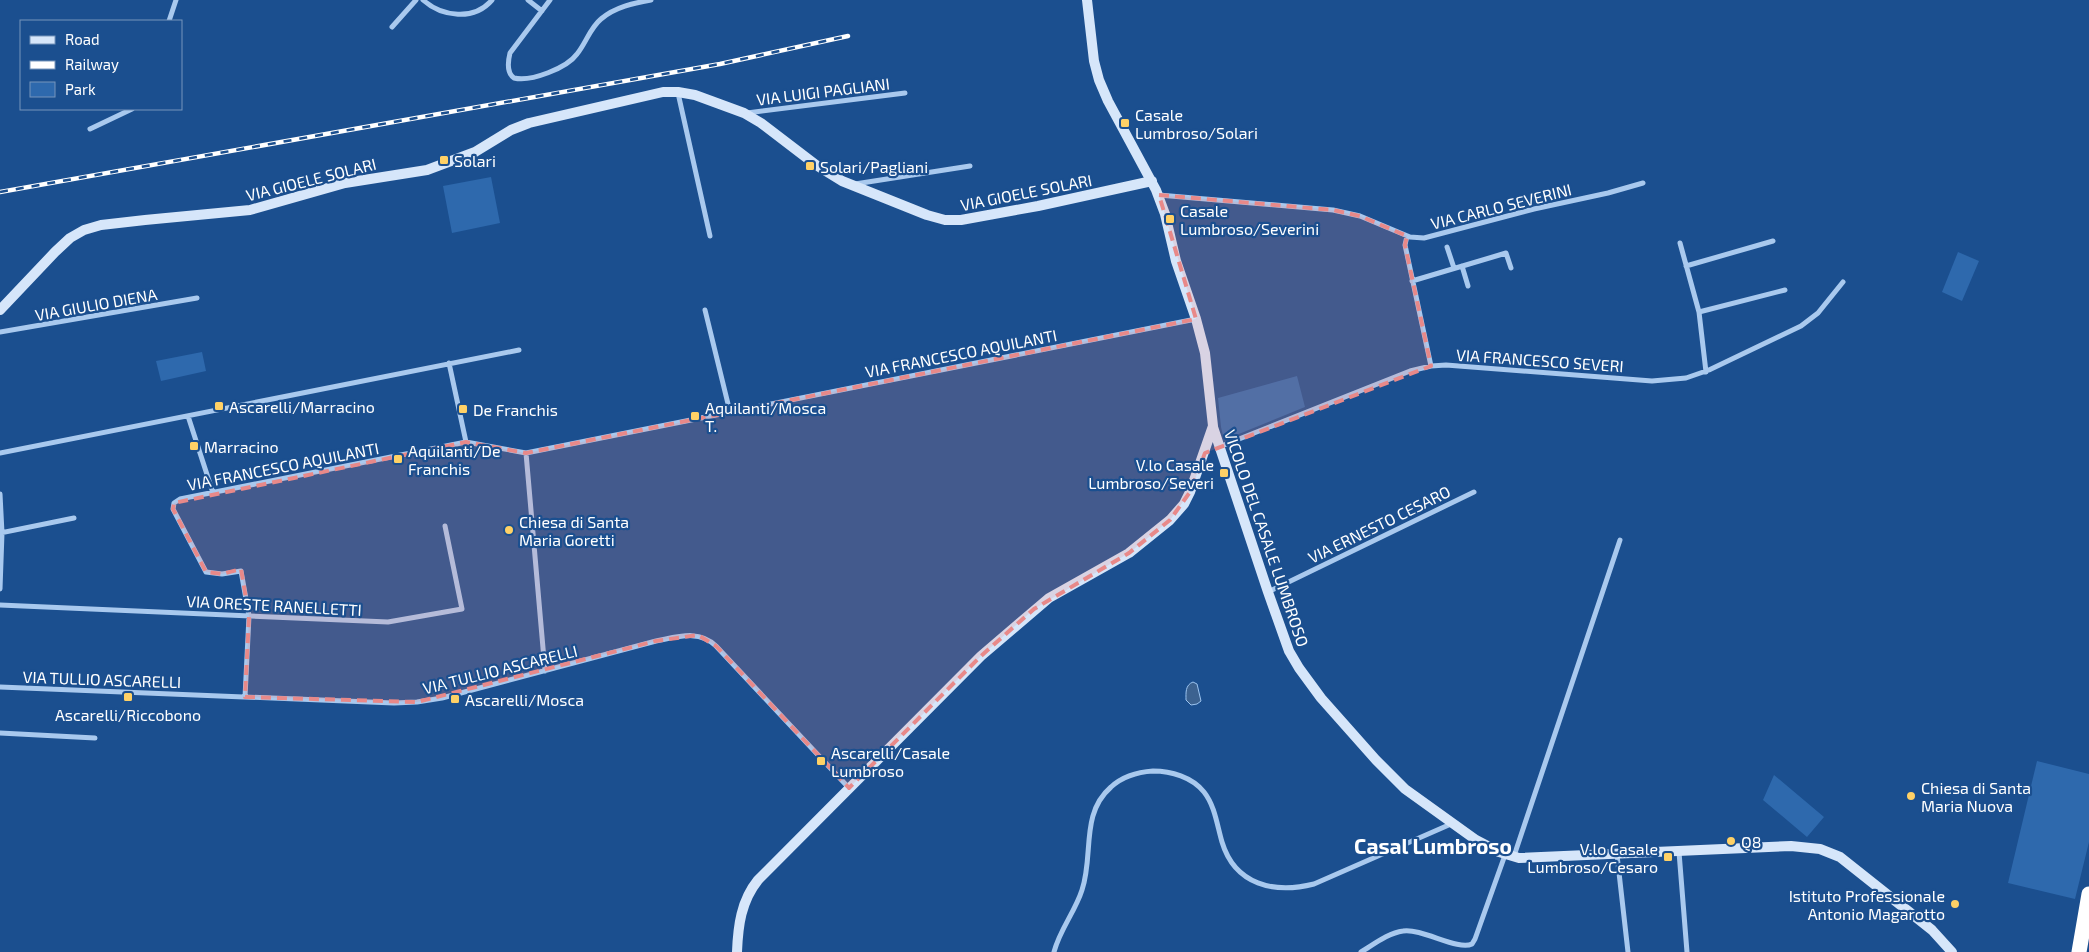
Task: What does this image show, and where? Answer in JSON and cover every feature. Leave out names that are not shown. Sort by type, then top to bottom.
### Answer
[{"type":"highway","points":[[2079,952],[2089,894]]},
{"type":"street","points":[[169,20],[176,0]]},
{"type":"street","points":[[392,27],[416,0]]},
{"type":"street","points":[[423,0],[441,12],[457,14],[477,11],[492,0]]},
{"type":"street","points":[[528,0],[542,11]]},
{"type":"street","points":[[550,0],[512,48],[509,56],[510,73],[514,78],[519,79],[550,72],[565,64],[575,57],[594,27],[604,16],[630,4],[651,0]]},
{"type":"street","name":"VICOLO DEL CASALE LUMBROSO","points":[[1087,0],[1097,76],[1108,102],[1159,195],[1176,261],[1196,319],[1205,356],[1213,426],[1289,652],[1298,668],[1316,690],[1393,778],[1451,824],[1488,848],[1510,856],[1530,859],[1791,846],[1829,851],[1843,859],[1932,930],[1952,952]]},
{"type":"street","points":[[678,92],[710,236]]},
{"type":"street","name":"VIA GIOELE SOLARI","points":[[0,310],[64,243],[79,232],[89,228],[265,207],[345,183],[440,166],[475,152],[517,127],[537,120],[655,94],[678,92],[705,98],[744,113],[761,123],[816,165],[850,185],[930,216],[956,220],[1048,204],[1152,181]]},
{"type":"street","name":"VIA LUIGI PAGLIANI","points":[[744,113],[905,93]]},
{"type":"street","points":[[90,129],[130,110]]},
{"type":"street","points":[[850,185],[970,166]]},
{"type":"street","name":"VIA CARLO SEVERINI","points":[[1159,195],[1340,211],[1366,218],[1407,236],[1421,238],[1534,208],[1608,193],[1643,183]]},
{"type":"street","points":[[1407,236],[1405,245],[1431,366]]},
{"type":"street","points":[[1686,266],[1773,241]]},
{"type":"street","points":[[1680,243],[1699,312],[1706,372]]},
{"type":"street","points":[[1447,247],[1454,268]]},
{"type":"street","points":[[1412,280],[1506,253],[1511,268]]},
{"type":"street","points":[[1462,266],[1468,286]]},
{"type":"street","name":"VIA FRANCESCO SEVERI","points":[[1219,447],[1410,372],[1431,366],[1455,366],[1657,382],[1686,378],[1706,372],[1804,323],[1818,313],[1844,282]]},
{"type":"street","points":[[1699,312],[1785,290]]},
{"type":"street","name":"VIA GIULIO DIENA","points":[[0,332],[197,298]]},
{"type":"street","points":[[705,310],[730,412]]},
{"type":"street","name":"VIA FRANCESCO AQUILANTI","points":[[249,616],[241,571],[222,574],[206,572],[173,509],[174,503],[213,493],[466,442],[526,453],[1196,319]]},
{"type":"street","points":[[0,453],[519,350]]},
{"type":"street","points":[[449,363],[466,442]]},
{"type":"street","points":[[188,416],[213,493]]},
{"type":"street","points":[[738,952],[742,910],[753,886],[981,656],[1034,609],[1059,592],[1129,553],[1170,520],[1184,504],[1190,492],[1213,426]]},
{"type":"street","points":[[526,453],[545,671]]},
{"type":"street","name":"VIA ERNESTO CESARO","points":[[1268,592],[1474,492]]},
{"type":"street","points":[[0,494],[0,589]]},
{"type":"street","points":[[1,534],[74,518]]},
{"type":"street","name":"VIA ORESTE RANELLETTI","points":[[0,605],[388,622],[462,609],[445,526]]},
{"type":"street","points":[[1361,952],[1388,936],[1403,931],[1420,932],[1464,946],[1472,944],[1510,856],[1620,540]]},
{"type":"street","points":[[245,697],[249,616]]},
{"type":"street","name":"VIA TULLIO ASCARELLI","points":[[0,687],[394,703],[417,702],[442,698],[663,640],[685,636],[704,637],[716,646],[849,788]]},
{"type":"street","points":[[0,733],[95,738]]},
{"type":"street","points":[[1054,952],[1060,933],[1082,890],[1086,872],[1090,825],[1097,804],[1102,796],[1115,784],[1135,774],[1152,771],[1168,772],[1180,775],[1196,784],[1204,792],[1210,803],[1224,848],[1234,865],[1250,880],[1270,887],[1292,888],[1314,884],[1451,824]]},
{"type":"street","points":[[1679,852],[1687,952]]},
{"type":"street","points":[[1617,854],[1628,952]]},
{"type":"highlighted area","points":[[1159,195],[1333,210],[1360,216],[1407,236],[1405,245],[1431,366],[1205,453],[1190,492],[1170,520],[1129,553],[1034,609],[981,656],[849,788],[716,646],[698,635],[656,641],[417,702],[245,697],[249,616],[241,569],[222,574],[206,572],[173,509],[174,503],[466,442],[526,453],[1196,319]]},
{"type":"green space","points":[[491,177],[500,223],[452,233],[443,186]]},
{"type":"green space","points":[[1958,252],[1979,261],[1962,301],[1942,292]]},
{"type":"green space","points":[[202,352],[206,371],[161,381],[156,361]]},
{"type":"green space","points":[[1297,376],[1305,407],[1224,440],[1218,398]]},
{"type":"green space","points":[[2037,761],[2089,774],[2089,842],[2075,899],[2008,883]]},
{"type":"green space","points":[[1774,775],[1824,817],[1807,837],[1763,800]]},
{"type":"shaded area","points":[[1193,682],[1197,684],[1201,701],[1191,705],[1186,700],[1186,692],[1187,687]]},
{"type":"railway","points":[[0,192],[720,64],[848,36]]},
{"type":"place","name":"Casale Lumbroso/Solari","points":[[1125,123]]},
{"type":"place","name":"Solari","points":[[444,160]]},
{"type":"place","name":"Solari/Pagliani","points":[[810,166]]},
{"type":"place","name":"Casale Lumbroso/Severini","points":[[1170,219]]},
{"type":"place","name":"Ascarelli/Marracino","points":[[219,406]]},
{"type":"place","name":"De Franchis","points":[[463,409]]},
{"type":"place","name":"Aquilanti/Mosca T.","points":[[695,416]]},
{"type":"place","name":"Marracino","points":[[194,446]]},
{"type":"place","name":"Aquilanti/De Franchis","points":[[398,459]]},
{"type":"place","name":"V.lo Casale Lumbroso/Severi","points":[[1224,473]]},
{"type":"place","name":"Chiesa di Santa Maria Goretti","points":[[509,530]]},
{"type":"place","name":"Ascarelli/Riccobono","points":[[128,697]]},
{"type":"place","name":"Ascarelli/Mosca","points":[[455,699]]},
{"type":"place","name":"Ascarelli/Casale Lumbroso","points":[[821,761]]},
{"type":"place","name":"Chiesa di Santa Maria Nuova","points":[[1911,796]]},
{"type":"place","name":"Q8","points":[[1731,841]]},
{"type":"place","name":"V.lo Casale Lumbroso/Cesaro","points":[[1668,857]]},
{"type":"place","name":"Istituto Professionale Antonio Magarotto","points":[[1955,904]]},
{"type":"district","name":"Casal Lumbroso","points":[[1433,845]]}]
